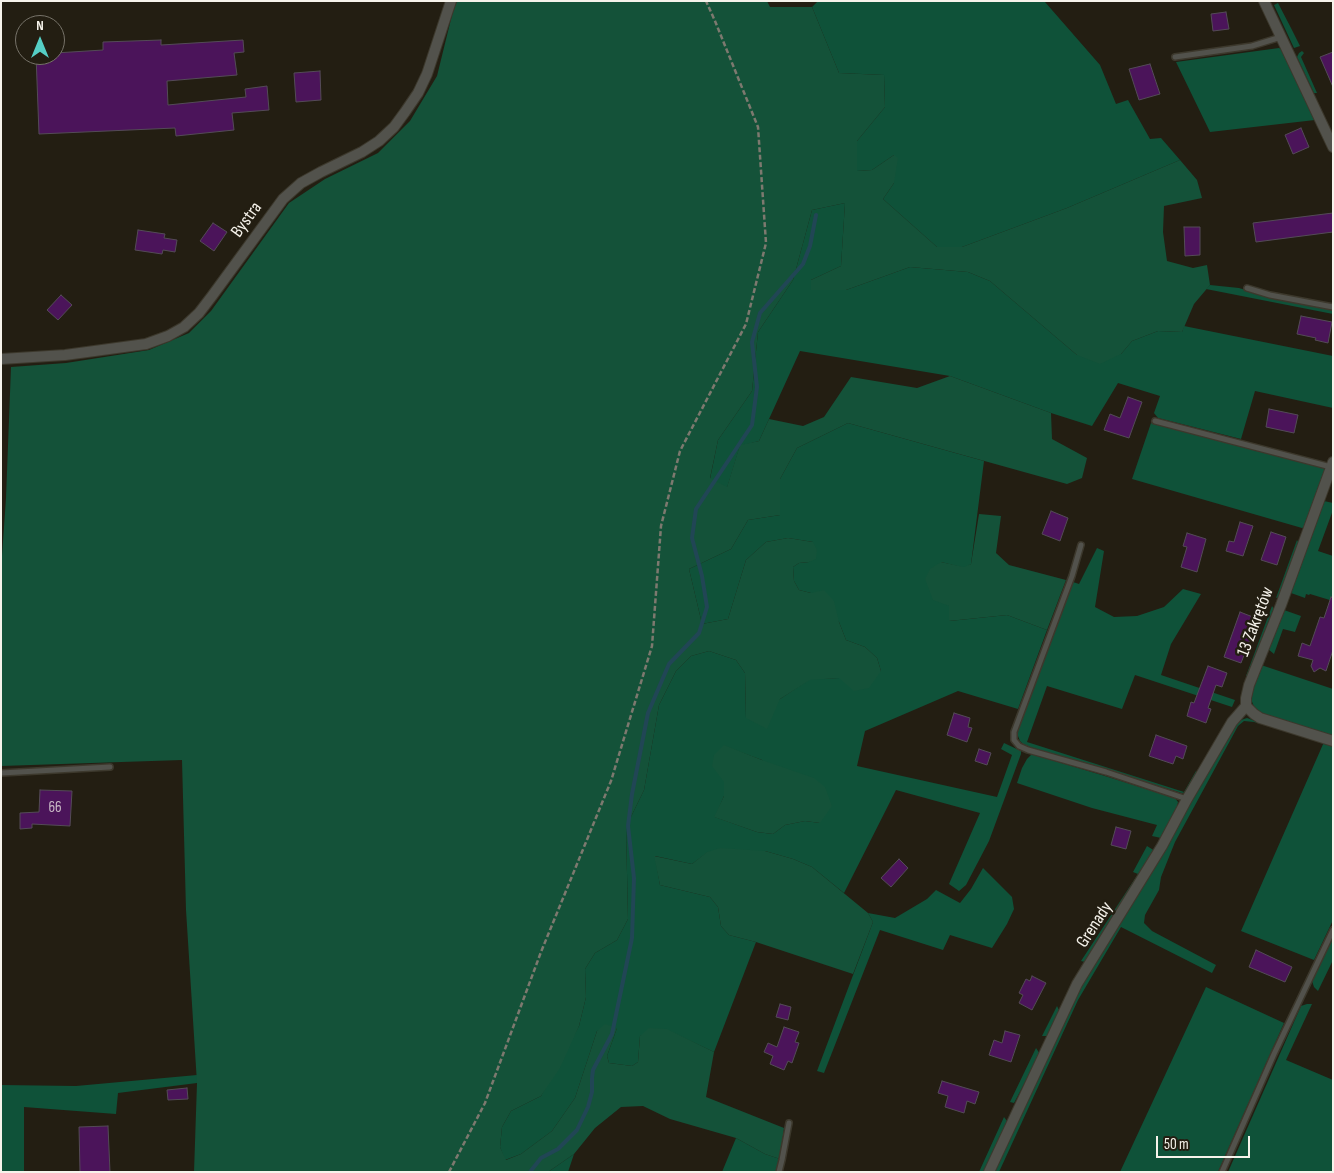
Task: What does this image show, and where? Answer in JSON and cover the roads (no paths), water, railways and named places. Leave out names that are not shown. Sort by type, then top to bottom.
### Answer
[{"type":"street","name":"Bystra","points":[[1,359],[65,356],[146,344],[168,336],[184,327],[199,314],[283,199],[301,183],[368,148],[394,127],[418,93],[427,74],[446,13],[452,1]]},
{"type":"street","points":[[1264,1],[1333,147]]},
{"type":"street","name":"13 Zakrętów","points":[[1246,706],[1249,685],[1281,605],[1332,464]]},
{"type":"street","points":[[1246,706],[1260,718],[1333,742]]},
{"type":"street","name":"Grenady","points":[[989,1172],[1077,984],[1162,846],[1232,722],[1246,706]]},
{"type":"lane","points":[[1175,57],[1252,46],[1281,36]]},
{"type":"lane","points":[[1247,288],[1333,307]]},
{"type":"lane","points":[[1155,421],[1332,464]]},
{"type":"lane","points":[[1081,545],[1072,576],[1014,732],[1014,740],[1019,746],[1028,750],[1106,772],[1187,799]]},
{"type":"lane","points":[[1,773],[110,767]]},
{"type":"lane","points":[[1222,1172],[1278,1045],[1333,930]]},
{"type":"lane","points":[[779,1172],[789,1122]]},
{"type":"waterway","points":[[530,1172],[541,1158],[558,1149],[577,1130],[588,1107],[592,1092],[593,1070],[612,1034],[632,938],[634,878],[628,826],[632,794],[648,713],[669,664],[699,633],[707,607],[702,576],[692,538],[696,509],[752,425],[757,387],[752,342],[760,313],[803,264],[810,246],[816,215]]}]
